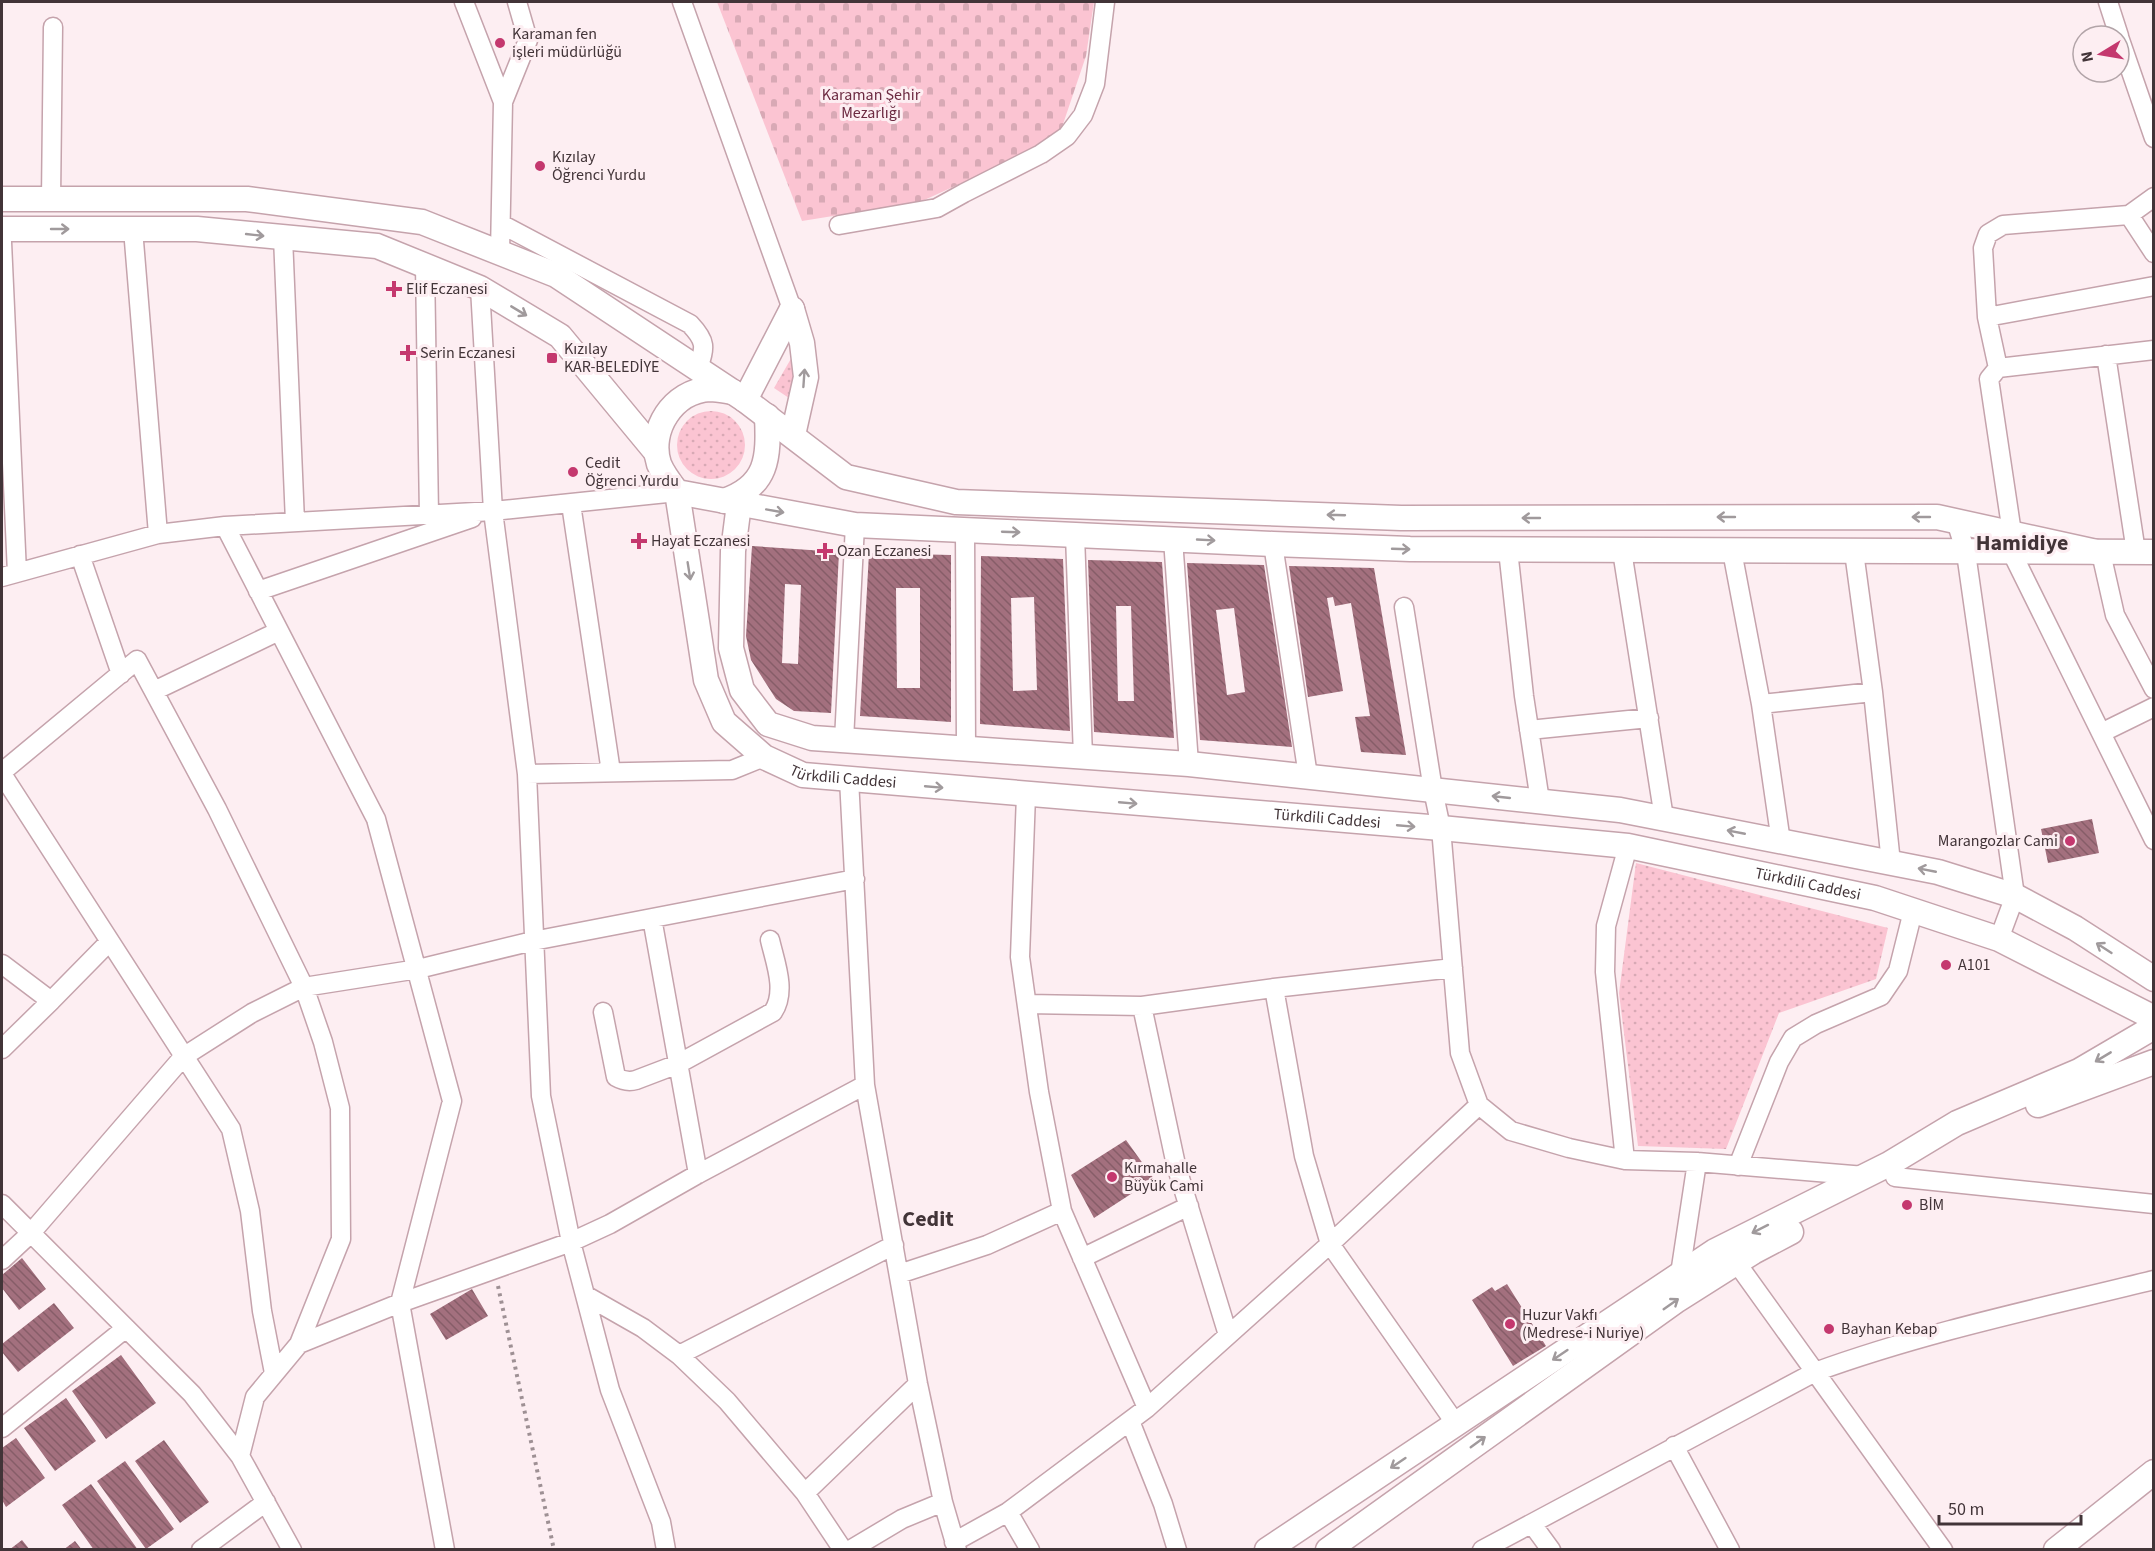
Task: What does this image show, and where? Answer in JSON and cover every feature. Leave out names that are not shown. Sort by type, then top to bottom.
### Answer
[{"type":"main road","points":[[2,199],[247,199],[422,222],[556,275],[739,396],[846,477],[956,502],[1401,518],[1937,517],[1986,527],[2012,543]]},
{"type":"main road","points":[[2,229],[197,229],[377,246],[480,288],[560,336],[656,452],[660,465],[677,492],[855,525],[1410,549],[1966,553],[2012,543],[2101,553],[2145,552]]},
{"type":"main road","points":[[739,396],[792,309]]},
{"type":"main road","points":[[792,309],[802,343],[806,376],[793,435]]},
{"type":"main road","points":[[656,452],[658,434],[664,416],[676,402],[692,393],[710,389],[739,396]]},
{"type":"main road","points":[[731,503],[760,475],[767,460],[767,416]]},
{"type":"main road","name":"Türkdili Caddesi","points":[[677,492],[706,680],[724,722],[764,758],[803,775],[1442,828],[1628,846],[1875,898],[1999,939],[2154,1018]]},
{"type":"main road","name":"Türkdili Caddesi","points":[[731,503],[733,551],[731,648],[742,690],[768,724],[812,738],[1189,764],[1620,810],[1664,818],[1938,872],[2015,896],[2075,928],[2154,979]]},
{"type":"main road","points":[[1267,1550],[1715,1251],[1865,1176],[1957,1124],[2079,1071],[2154,1027]]},
{"type":"main road","points":[[1328,1550],[1677,1300],[1752,1252],[1976,1132],[2030,1108],[2154,1062]]},
{"type":"main road","points":[[2056,1550],[2154,1472]]},
{"type":"street","points":[[464,2],[503,102]]},
{"type":"street","points":[[500,253],[503,102],[528,40],[517,2]]},
{"type":"street","points":[[682,2],[792,309]]},
{"type":"street","points":[[839,225],[937,208],[1041,154],[1067,136],[1083,115],[1095,84],[1105,2]]},
{"type":"street","points":[[2108,2],[2115,24]]},
{"type":"street","points":[[51,199],[53,27]]},
{"type":"street","points":[[2131,71],[2154,138]]},
{"type":"street","points":[[1998,368],[1988,316],[1983,248],[1984,241],[1992,230],[2003,225],[2129,215],[2154,197]]},
{"type":"street","points":[[2129,215],[2154,253]]},
{"type":"street","points":[[501,224],[690,324],[700,334],[705,347],[698,369]]},
{"type":"street","points":[[133,229],[158,534]]},
{"type":"street","points":[[283,237],[295,522]]},
{"type":"street","points":[[2,242],[9,575],[158,534],[225,526],[493,511],[677,492]]},
{"type":"street","points":[[425,266],[429,514]]},
{"type":"street","points":[[1988,316],[2154,286]]},
{"type":"street","points":[[480,288],[493,511],[527,774],[541,1096],[571,1242],[610,1390],[661,1522],[666,1550]]},
{"type":"street","points":[[2154,350],[1998,368],[1989,379],[2012,543],[2154,840]]},
{"type":"street","points":[[2106,356],[2145,552]]},
{"type":"street","points":[[571,504],[611,772]]},
{"type":"street","points":[[258,591],[493,511]]},
{"type":"street","points":[[1956,521],[1966,553],[2015,896],[1999,939]]},
{"type":"street","points":[[844,740],[855,525]]},
{"type":"street","points":[[225,526],[375,819],[418,969],[452,1101],[400,1303],[445,1550]]},
{"type":"street","points":[[965,530],[966,748]]},
{"type":"street","points":[[1075,535],[1083,757]]},
{"type":"street","points":[[1173,539],[1189,764]]},
{"type":"street","points":[[1273,544],[1308,776]]},
{"type":"street","points":[[1508,550],[1529,730],[1540,801]]},
{"type":"street","points":[[1622,551],[1664,818]]},
{"type":"street","points":[[1732,551],[1761,704],[1781,842]]},
{"type":"street","points":[[1854,552],[1891,863]]},
{"type":"street","points":[[2101,553],[2115,615],[2154,688]]},
{"type":"street","points":[[80,555],[121,674]]},
{"type":"street","points":[[1404,607],[1433,790],[1442,828],[1460,1053],[1479,1105],[1511,1131],[1569,1148],[1625,1160],[1697,1162],[1865,1176]]},
{"type":"street","points":[[154,691],[279,630]]},
{"type":"street","points":[[240,1456],[255,1397],[299,1344],[341,1239],[340,1108],[323,1042],[304,987],[216,809],[137,660],[2,773],[231,1129],[250,1211],[262,1311],[274,1373]]},
{"type":"street","points":[[1761,704],[1872,692]]},
{"type":"street","points":[[2101,733],[2154,707]]},
{"type":"street","points":[[1529,730],[1649,718]]},
{"type":"street","points":[[527,774],[732,770],[764,758]]},
{"type":"street","points":[[849,779],[865,1085],[918,1384],[943,1502],[955,1546],[1008,1512],[1147,1408],[1330,1244],[1479,1105]]},
{"type":"street","points":[[1026,795],[1020,957],[1039,1092],[1062,1210],[1147,1408]]},
{"type":"street","points":[[1625,1160],[1605,972],[1606,926],[1628,846]]},
{"type":"street","points":[[2,1260],[31,1233],[183,1057],[252,1013],[304,987],[418,969],[533,941],[855,879]]},
{"type":"street","points":[[1738,1166],[1779,1062],[1793,1038],[1816,1024],[1881,996],[1898,971],[1913,911]]},
{"type":"street","points":[[652,918],[698,1174]]},
{"type":"street","points":[[603,1012],[616,1077],[630,1082],[678,1064],[773,1012],[778,1002],[780,988],[770,939]]},
{"type":"street","points":[[2,1049],[109,942]]},
{"type":"street","points":[[2,964],[51,1001]]},
{"type":"street","points":[[1027,1004],[1142,1006],[1275,987],[1453,968]]},
{"type":"street","points":[[1275,987],[1304,1156],[1330,1244],[1456,1424]]},
{"type":"street","points":[[1142,1006],[1176,1165],[1228,1335]]},
{"type":"street","points":[[299,1344],[400,1303],[571,1242],[610,1224],[865,1085]]},
{"type":"street","points":[[1680,1274],[1697,1162]]},
{"type":"street","points":[[1895,1177],[2154,1204]]},
{"type":"street","points":[[2,1204],[192,1394],[240,1456],[292,1550]]},
{"type":"street","points":[[1082,1258],[1189,1206]]},
{"type":"street","points":[[899,1274],[987,1245],[1062,1210]]},
{"type":"street","points":[[679,1355],[894,1245]]},
{"type":"street","points":[[1736,1262],[1943,1550]]},
{"type":"street","points":[[1482,1550],[1815,1372],[1866,1354],[2017,1313],[2154,1280]]},
{"type":"street","points":[[585,1295],[643,1328],[679,1355],[727,1401],[805,1493],[843,1550]]},
{"type":"street","points":[[2,1428],[126,1328]]},
{"type":"street","points":[[805,1493],[918,1384]]},
{"type":"street","points":[[1130,1421],[1163,1504],[1177,1550]]},
{"type":"street","points":[[1674,1446],[1730,1550]]},
{"type":"street","points":[[201,1550],[266,1502]]},
{"type":"street","points":[[850,1550],[902,1519],[943,1502]]},
{"type":"street","points":[[1008,1512],[1030,1550]]},
{"type":"street","points":[[1532,1524],[1551,1550]]},
{"type":"path","points":[[494,1270],[554,1550]]},
{"type":"green space","name":"Karaman Şehir Mezarlığı","points":[[717,2],[1094,2],[1086,56],[1058,139],[920,202],[802,221]]},
{"type":"green space","points":[[796,350],[792,400],[774,388]]},
{"type":"green space","points":[[718,411],[730,417],[739,426],[745,438],[743,458],[735,469],[718,479],[704,479],[687,469],[679,458],[677,438],[687,421],[698,413]]},
{"type":"green space","points":[[1636,863],[1888,928],[1876,979],[1779,1013],[1726,1149],[1638,1146],[1619,993]]},
{"type":"building","points":[[752,546],[839,552],[831,713],[794,711],[776,699],[751,660],[746,636]],"holes":[[[785,584],[801,585],[798,664],[782,663]]]},
{"type":"building","points":[[869,553],[951,555],[951,722],[860,716]],"holes":[[[896,588],[920,588],[920,688],[897,688]]]},
{"type":"building","points":[[981,556],[1063,559],[1070,731],[980,724]],"holes":[[[1034,597],[1037,690],[1013,691],[1011,598]]]},
{"type":"building","points":[[1088,560],[1162,562],[1174,738],[1094,732]],"holes":[[[1116,606],[1131,606],[1134,701],[1118,701]]]},
{"type":"building","points":[[1187,563],[1264,565],[1292,747],[1200,740]],"holes":[[[1234,608],[1245,692],[1227,695],[1216,610]]]},
{"type":"building","points":[[1289,566],[1374,568],[1406,755],[1361,752],[1355,717],[1370,716],[1351,603],[1335,606],[1333,597],[1327,598],[1343,691],[1308,697]]},
{"type":"building","name":"Marangozlar Cami","points":[[2092,819],[2099,853],[2048,863],[2041,829]]},
{"type":"building","name":"Kırmahalle Büyük Cami","points":[[1126,1140],[1154,1179],[1094,1218],[1071,1175]]},
{"type":"building","points":[[22,1258],[46,1289],[19,1310],[2,1288],[2,1275]]},
{"type":"building","points":[[1507,1284],[1546,1346],[1513,1366],[1472,1300],[1492,1287],[1495,1291]]},
{"type":"building","points":[[472,1289],[488,1316],[446,1340],[430,1314]]},
{"type":"building","points":[[54,1303],[74,1328],[18,1372],[2,1352],[2,1344]]},
{"type":"building","points":[[121,1355],[156,1403],[106,1439],[72,1391]]},
{"type":"building","points":[[66,1398],[96,1441],[55,1471],[24,1428]]},
{"type":"building","points":[[16,1438],[45,1478],[6,1507],[2,1500],[2,1448]]},
{"type":"building","points":[[164,1440],[209,1502],[180,1523],[135,1461]]},
{"type":"building","points":[[125,1461],[174,1529],[146,1549],[97,1481]]},
{"type":"building","points":[[91,1484],[138,1550],[94,1550],[62,1505]]},
{"type":"building","points":[[22,1540],[30,1550],[9,1550]]},
{"type":"building","points":[[75,1541],[82,1550],[63,1550]]},
{"type":"place","name":"Karaman fen işleri müdürlüğü","points":[[500,43]]},
{"type":"place","name":"Kızılay Öğrenci Yurdu","points":[[540,166]]},
{"type":"place","name":"Elif Eczanesi","points":[[394,289]]},
{"type":"place","name":"Serin Eczanesi","points":[[408,353]]},
{"type":"place","name":"Kızılay KAR-BELEDİYE","points":[[552,358]]},
{"type":"place","name":"Cedit Öğrenci Yurdu","points":[[573,472]]},
{"type":"place","name":"Hayat Eczanesi","points":[[639,541]]},
{"type":"place","name":"Ozan Eczanesi","points":[[825,551]]},
{"type":"place","name":"Marangozlar Cami","points":[[2070,841]]},
{"type":"place","name":"A101","points":[[1946,965]]},
{"type":"place","name":"Kırmahalle Büyük Cami","points":[[1112,1177]]},
{"type":"place","name":"BİM","points":[[1907,1205]]},
{"type":"place","name":"Huzur Vakfı (Medrese-i Nuriye)","points":[[1510,1324]]},
{"type":"place","name":"Bayhan Kebap","points":[[1829,1329]]},
{"type":"district","name":"Hamidiye","points":[[2022,543]]},
{"type":"district","name":"Cedit","points":[[928,1219]]}]
